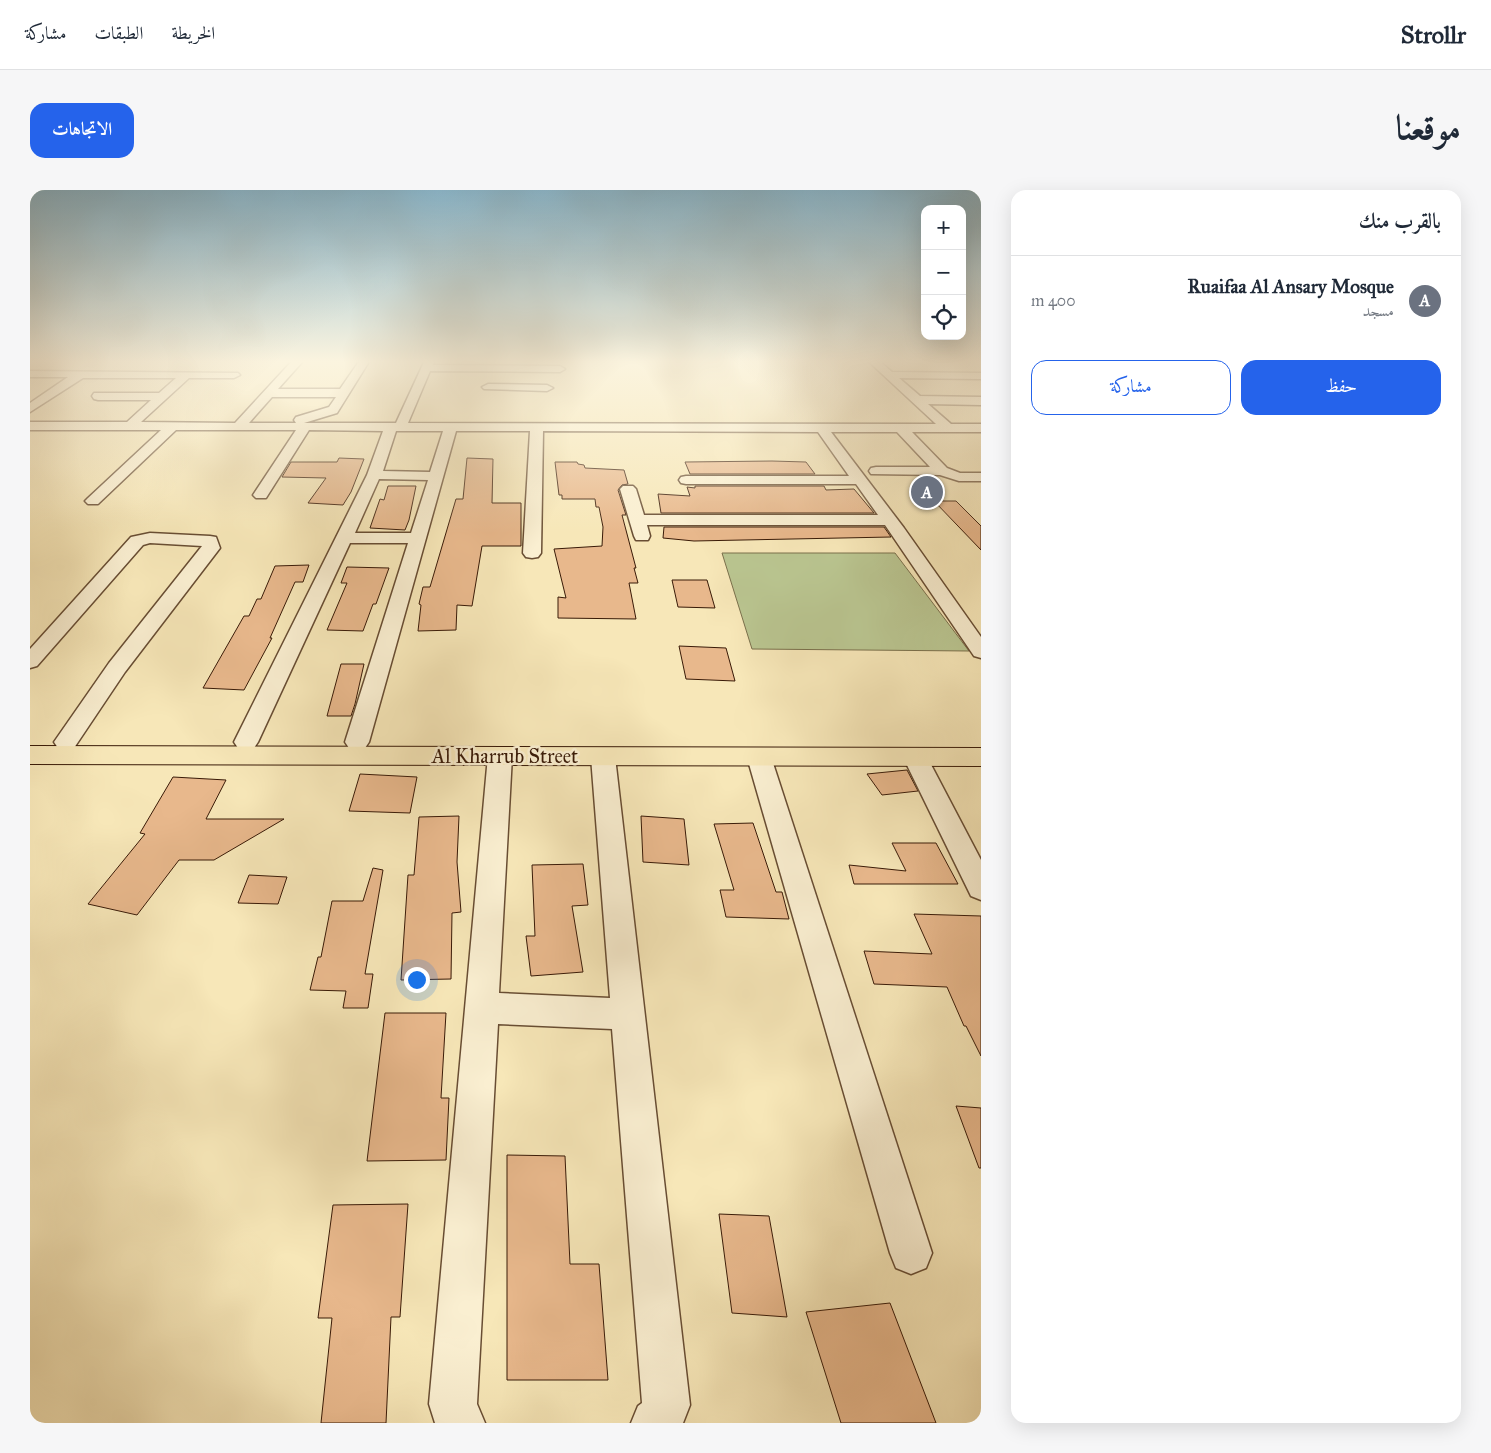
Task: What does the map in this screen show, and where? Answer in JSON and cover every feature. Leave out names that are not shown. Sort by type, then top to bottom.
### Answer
[{"type":"main road","name":"Al Kharrub Street","points":[[30,742],[981,741]]},
{"type":"main road","name":"Al Kharrub Street","points":[[30,755],[981,758]]},
{"type":"street","points":[[129,427],[139,418]]},
{"type":"street","points":[[238,427],[247,418]]},
{"type":"street","points":[[261,495],[303,419],[308,418]]},
{"type":"street","points":[[246,742],[400,418]]},
{"type":"street","points":[[936,418],[948,428]]},
{"type":"street","points":[[30,426],[298,428],[397,424],[451,427],[981,428]]},
{"type":"street","points":[[93,502],[172,427]]},
{"type":"street","points":[[357,742],[451,427]]},
{"type":"street","points":[[532,553],[537,427]]},
{"type":"street","points":[[821,427],[981,652]]},
{"type":"street","points":[[900,427],[942,471]]},
{"type":"street","points":[[815,445],[834,445]]},
{"type":"street","points":[[876,471],[942,471],[959,477],[981,478]]},
{"type":"street","points":[[374,475],[436,476]]},
{"type":"street","points":[[686,480],[858,480]]},
{"type":"street","points":[[628,489],[642,536]]},
{"type":"street","points":[[637,520],[888,520]]},
{"type":"street","points":[[30,662],[137,541],[150,538],[210,541],[211,548],[118,668],[66,742]]},
{"type":"street","points":[[343,538],[418,538]]},
{"type":"street","points":[[961,623],[981,623]]},
{"type":"street","points":[[461,1423],[454,1412],[453,1404],[500,756]]},
{"type":"street","points":[[603,757],[666,1405],[662,1417],[655,1423]]},
{"type":"street","points":[[759,757],[911,1253]]},
{"type":"street","points":[[915,757],[981,888]]},
{"type":"street","points":[[481,1008],[628,1014]]},
{"type":"green space","points":[[722,553],[895,553],[969,651],[752,649]]},
{"type":"building","points":[[339,458],[364,459],[351,492],[343,505],[308,503],[326,478],[282,477],[291,462],[337,462]]},
{"type":"building","points":[[467,458],[493,459],[492,503],[521,503],[521,546],[482,546],[472,606],[457,605],[456,630],[418,631],[421,605],[419,604],[423,587],[430,587],[456,499],[463,499]]},
{"type":"building","points":[[555,462],[577,462],[584,465],[585,468],[624,470],[628,484],[622,485],[618,490],[626,515],[622,515],[636,568],[634,568],[638,583],[629,583],[636,619],[558,618],[558,597],[566,598],[554,549],[602,546],[603,527],[599,507],[596,507],[595,499],[562,499],[562,495],[559,495]]},
{"type":"building","points":[[685,462],[806,462],[815,474],[690,474]]},
{"type":"building","points":[[388,486],[416,486],[405,530],[370,528],[380,499],[384,500]]},
{"type":"building","points":[[695,486],[824,486],[826,490],[854,489],[874,513],[661,513],[658,494],[690,496],[687,487],[695,488]]},
{"type":"building","points":[[934,501],[956,501],[981,526],[981,550]]},
{"type":"building","points":[[664,527],[884,527],[891,537],[694,541],[663,538]]},
{"type":"building","points":[[309,565],[303,582],[295,582],[270,638],[272,638],[244,690],[203,688],[244,616],[249,616],[257,599],[261,599],[275,566]]},
{"type":"building","points":[[347,567],[389,568],[376,604],[373,604],[363,631],[327,630],[347,583],[341,583]]},
{"type":"building","points":[[672,580],[707,580],[715,608],[678,607]]},
{"type":"building","points":[[679,646],[726,648],[735,681],[686,679]]},
{"type":"building","points":[[341,664],[364,664],[355,704],[351,716],[327,716]]},
{"type":"building","points":[[907,770],[918,791],[882,795],[867,774]]},
{"type":"building","points":[[360,774],[417,777],[410,813],[349,811]]},
{"type":"building","points":[[173,777],[226,780],[206,819],[284,819],[214,860],[179,860],[137,915],[88,904],[145,834],[140,833]]},
{"type":"building","points":[[459,816],[457,862],[461,912],[452,913],[451,979],[401,980],[408,875],[414,875],[419,817]]},
{"type":"building","points":[[641,816],[684,819],[689,865],[643,862]]},
{"type":"building","points":[[753,823],[776,892],[782,892],[789,919],[726,917],[720,890],[734,890],[714,824]]},
{"type":"building","points":[[892,843],[936,843],[958,884],[854,884],[849,865],[906,871]]},
{"type":"building","points":[[583,864],[588,905],[572,906],[583,972],[531,976],[526,936],[535,936],[532,865]]},
{"type":"building","points":[[373,868],[383,870],[365,974],[373,974],[368,1008],[343,1008],[346,991],[310,990],[318,957],[321,957],[332,901],[363,901]]},
{"type":"building","points":[[249,875],[287,877],[278,904],[238,903]]},
{"type":"building","points":[[914,914],[981,916],[981,1056],[966,1026],[964,1026],[947,987],[874,984],[864,951],[932,954]]},
{"type":"building","points":[[385,1013],[446,1013],[441,1098],[449,1098],[446,1160],[367,1161]]},
{"type":"building","points":[[956,1106],[981,1108],[981,1168],[979,1168]]},
{"type":"building","points":[[507,1155],[565,1156],[570,1264],[599,1264],[608,1380],[507,1380]]},
{"type":"building","points":[[408,1204],[400,1317],[391,1317],[386,1423],[321,1423],[332,1318],[318,1318],[333,1205]]},
{"type":"building","points":[[719,1214],[769,1216],[787,1317],[732,1313]]},
{"type":"building","points":[[890,1303],[936,1423],[841,1423],[806,1312]]},
{"type":"place","name":"Ruaifaa Al Ansary Mosque","points":[[927,492]]}]
